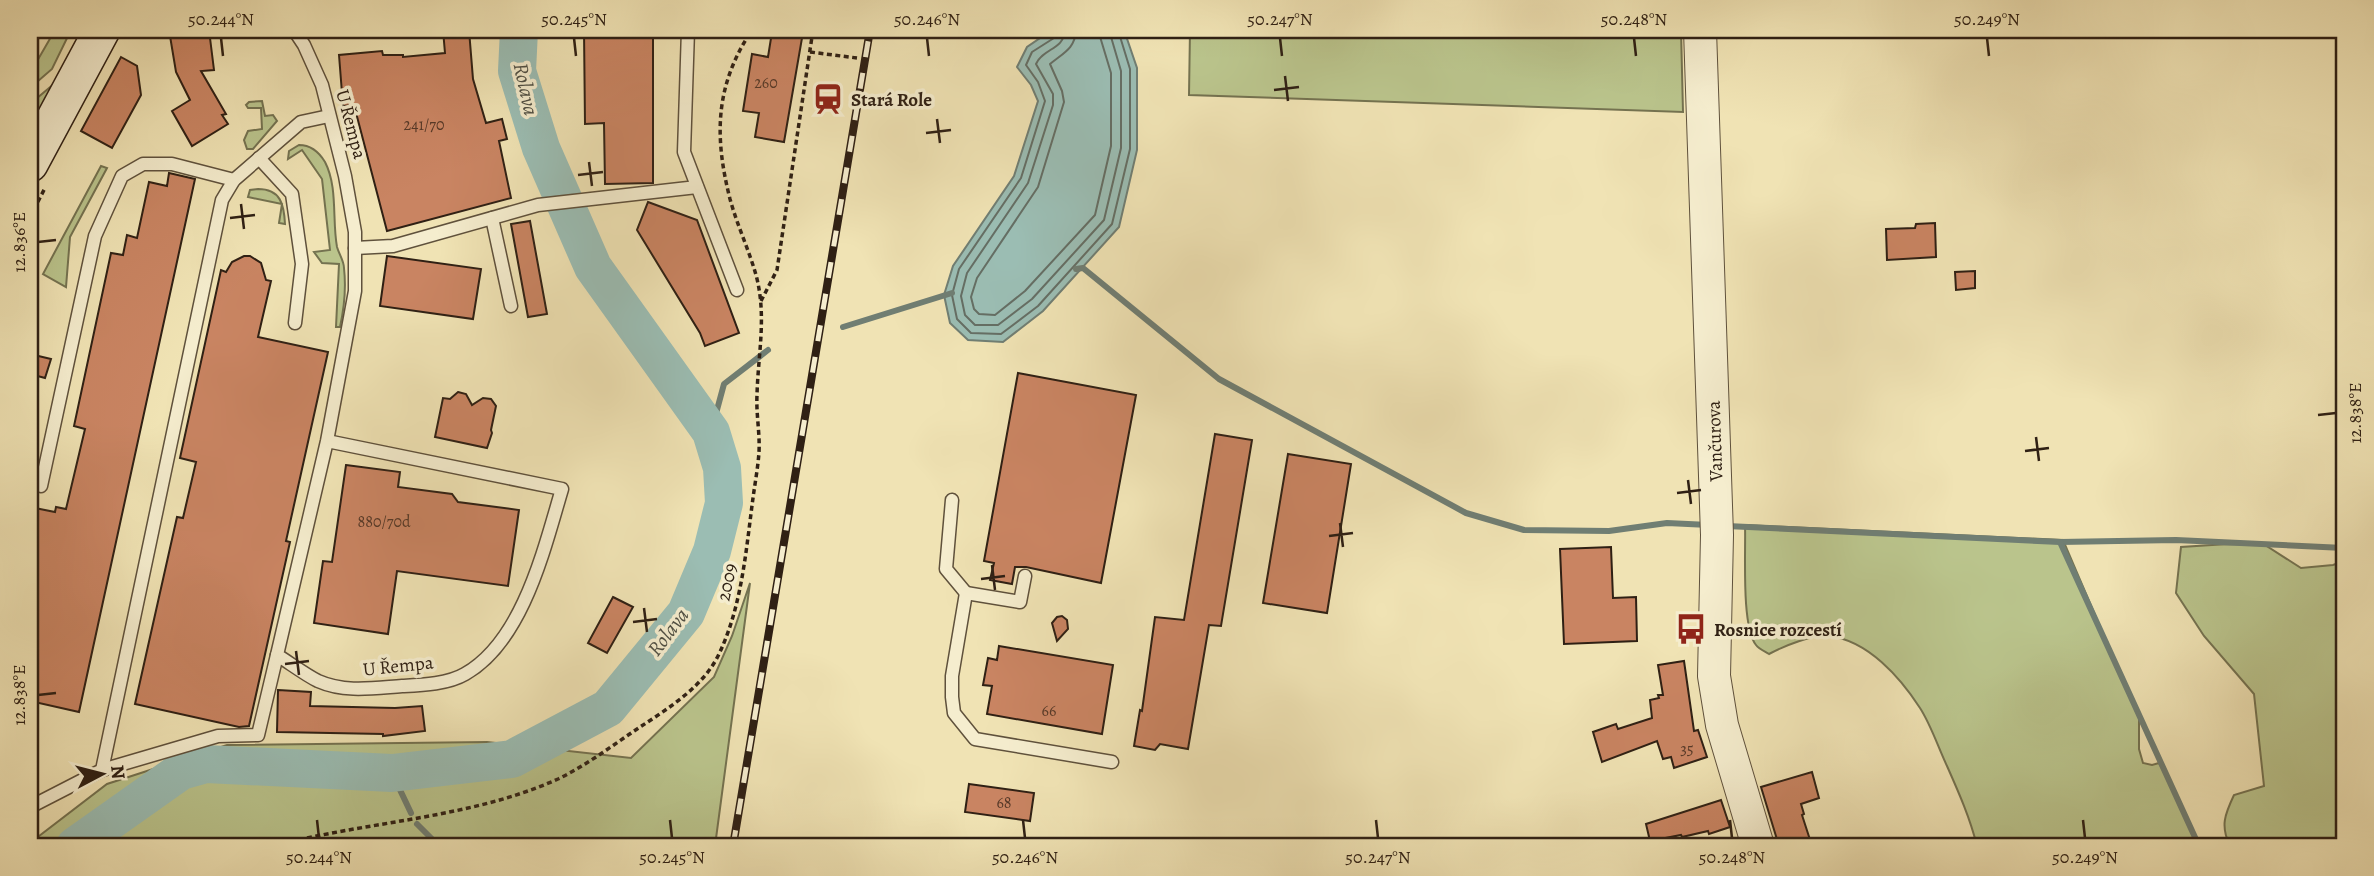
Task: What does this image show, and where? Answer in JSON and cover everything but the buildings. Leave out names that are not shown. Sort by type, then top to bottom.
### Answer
[{"type":"main road","points":[[30,164],[102,30]]},
{"type":"street","name":"Vančurova","points":[[1700,30],[1717,535],[1714,676],[1722,725],[1758,846]]},
{"type":"lane","name":"U Řempa","points":[[294,30],[304,45],[322,85],[345,176],[355,232],[355,291],[327,441],[277,655],[319,681],[353,690],[425,685],[462,676],[485,660],[519,614],[562,489],[327,441]]},
{"type":"lane","points":[[688,30],[684,152],[737,290]]},
{"type":"lane","points":[[102,770],[222,200],[234,180],[300,122],[329,116]]},
{"type":"lane","points":[[259,158],[292,194],[302,264],[295,323]]},
{"type":"lane","points":[[41,486],[95,236],[122,176],[143,164],[172,164],[234,180]]},
{"type":"lane","points":[[355,248],[393,246],[538,205],[697,187]]},
{"type":"lane","points":[[492,218],[511,306]]},
{"type":"lane","points":[[952,500],[946,569],[966,593],[1020,602],[1025,576]]},
{"type":"lane","points":[[966,593],[952,697],[954,713],[965,729],[975,739],[1112,762]]},
{"type":"lane","points":[[30,807],[102,770],[218,736],[258,735],[277,655]]},
{"type":"path","name":"2009","points":[[274,846],[458,809],[550,782],[583,765],[659,715],[708,673],[719,655],[729,630],[743,578],[759,452],[757,396],[762,335],[757,277],[730,199],[719,130],[723,89],[738,51],[752,30]]},
{"type":"path","points":[[760,304],[777,270],[813,30]]},
{"type":"path","points":[[810,52],[857,58]]},
{"type":"green space","points":[[55,30],[71,30],[52,69],[30,88],[30,62],[36,63]]},
{"type":"green space","points":[[1190,30],[1681,30],[1683,112],[1189,95]]},
{"type":"green space","points":[[55,83],[46,110],[30,110],[30,104]]},
{"type":"green space","points":[[262,101],[265,116],[273,115],[277,121],[253,149],[247,149],[244,140],[248,131],[262,129],[261,108],[248,108],[246,105],[249,102]]},
{"type":"green space","points":[[299,145],[320,155],[332,182],[337,247],[345,275],[340,327],[336,327],[339,264],[322,263],[314,252],[330,250],[322,179],[302,150],[288,159],[289,151]]},
{"type":"green space","points":[[101,166],[107,168],[70,237],[66,287],[43,274]]},
{"type":"green space","points":[[250,190],[272,192],[282,204],[248,197]]},
{"type":"green space","points":[[282,204],[284,211],[285,224],[279,223]]},
{"type":"green space","points":[[1745,525],[2063,540],[2139,718],[2139,749],[2143,763],[2159,763],[2200,846],[1977,846],[1964,806],[1928,722],[1903,684],[1882,662],[1857,645],[1830,636],[1790,644],[1769,654],[1756,645],[1751,635],[1746,606]]},
{"type":"green space","points":[[2265,545],[2301,568],[2333,565],[2344,561],[2344,846],[2230,846],[2227,839],[2225,820],[2234,795],[2264,786],[2254,694],[2204,636],[2176,593],[2181,547]]},
{"type":"green space","points":[[750,583],[715,846],[30,846],[30,843],[107,784],[227,745],[487,742],[631,758],[714,677],[732,636]]},
{"type":"water","points":[[1052,30],[1124,30],[1137,68],[1137,150],[1119,227],[1043,311],[1003,342],[968,340],[950,323],[944,295],[953,266],[1014,176],[1038,101],[1031,85],[1017,67],[1027,47]]},
{"type":"waterway","name":"Rolava","points":[[75,846],[181,771],[206,764],[392,773],[512,759],[608,708],[686,613],[712,551],[724,503],[722,468],[711,432],[593,267],[541,148],[517,71],[519,30]]},
{"type":"waterway","points":[[1076,269],[1083,268],[1219,379],[1466,513],[1524,530],[1609,531],[1667,523],[1709,525]]},
{"type":"waterway","points":[[843,327],[952,293]]},
{"type":"waterway","points":[[711,432],[724,384],[768,350]]},
{"type":"waterway","points":[[1727,526],[2060,542],[2176,540],[2344,548]]},
{"type":"waterway","points":[[2060,542],[2199,846]]},
{"type":"waterway","points":[[392,773],[411,813]]},
{"type":"waterway","points":[[417,824],[439,846]]},
{"type":"railway","points":[[733,846],[870,30]]},
{"type":"place","name":"Stará Role","points":[[828,99]]},
{"type":"place","name":"Rosnice rozcestí","points":[[1691,629]]}]
